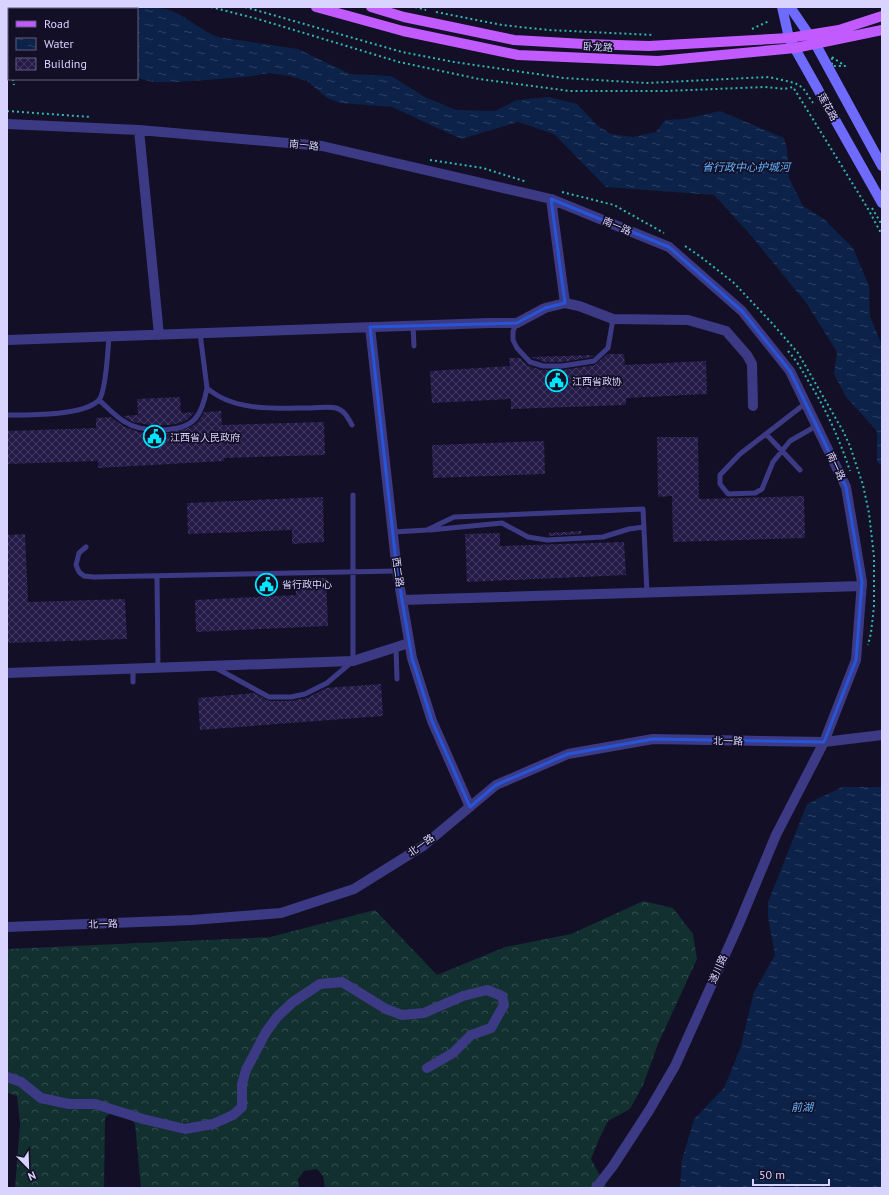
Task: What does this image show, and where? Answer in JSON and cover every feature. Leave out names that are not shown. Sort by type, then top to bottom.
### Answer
[{"type":"main road","name":"卧龙路","points":[[316,7],[403,31],[518,55],[658,61],[795,48],[816,45],[882,30]]},
{"type":"main road","name":"卧龙路","points":[[371,7],[404,17],[514,40],[649,46],[789,38],[838,30],[882,16]]},
{"type":"main road","name":"莲花路","points":[[782,7],[789,38],[882,203]]},
{"type":"main road","name":"莲花路","points":[[790,7],[816,45],[882,166]]},
{"type":"street","name":"南一路","points":[[7,124],[139,130],[322,146],[551,199],[669,247],[742,311],[790,371],[846,487],[862,586],[856,660],[824,742]]},
{"type":"street","points":[[139,130],[159,335]]},
{"type":"street","points":[[551,199],[565,303]]},
{"type":"street","points":[[7,340],[517,323],[545,308],[565,303],[579,306],[613,319],[688,320],[726,331],[747,355],[752,364],[753,406]]},
{"type":"street","name":"西二路","points":[[370,327],[397,571],[412,658],[432,721],[470,807]]},
{"type":"street","points":[[402,600],[862,586]]},
{"type":"street","points":[[7,673],[353,661],[409,643]]},
{"type":"street","name":"北一路","points":[[7,927],[192,920],[281,913],[354,889],[423,846],[496,785],[568,754],[653,739],[824,742],[882,735]]},
{"type":"street","name":"遂川路","points":[[596,1188],[613,1166],[650,1109],[675,1066],[738,926],[776,835],[824,742]]},
{"type":"street","points":[[7,1077],[21,1082],[40,1098],[69,1104],[95,1104],[143,1119],[185,1129],[213,1124],[233,1115],[242,1107],[242,1084],[246,1070],[266,1032],[277,1017],[293,1002],[320,984],[342,982],[386,1009],[402,1015],[424,1013],[463,996],[487,990],[502,996],[504,1005],[491,1028],[471,1035],[452,1053],[427,1068]]},
{"type":"lane","points":[[517,323],[513,331],[513,340],[517,348],[530,362],[543,366],[562,366],[594,361],[608,348],[613,319]]},
{"type":"lane","points":[[413,326],[414,346]]},
{"type":"lane","points":[[99,400],[125,423],[153,430],[178,428],[194,420],[204,403],[207,388],[200,333]]},
{"type":"lane","points":[[7,415],[62,414],[88,406],[99,400],[103,391],[110,336]]},
{"type":"lane","points":[[207,388],[216,396],[227,401],[244,405],[276,408],[336,408],[346,415],[352,425]]},
{"type":"lane","points":[[806,403],[740,454],[720,475],[720,484],[728,494],[755,493],[762,489],[772,462],[790,442],[817,425]]},
{"type":"lane","points":[[766,434],[800,470]]},
{"type":"lane","points":[[214,666],[269,697],[291,697],[305,694],[327,683],[353,661],[354,495]]},
{"type":"lane","points":[[427,530],[454,517],[643,509],[647,593]]},
{"type":"lane","points":[[393,532],[502,523],[528,537],[547,540],[603,537],[629,529],[644,528]]},
{"type":"lane","points":[[86,547],[79,553],[76,565],[79,572],[84,576],[94,577],[397,571]]},
{"type":"lane","points":[[157,576],[158,668]]},
{"type":"lane","points":[[396,648],[397,679]]},
{"type":"lane","points":[[133,669],[133,682]]},
{"type":"path","points":[[212,7],[258,19],[399,62],[479,79],[570,91],[665,91],[765,87],[784,89],[793,87],[867,207],[882,235]]},
{"type":"path","points":[[245,7],[402,52],[454,62],[564,78],[646,83],[769,77],[778,78],[795,83],[803,88],[816,107]]},
{"type":"path","points":[[415,7],[427,11]]},
{"type":"path","points":[[435,12],[502,25],[548,30],[661,35]]},
{"type":"path","points":[[748,30],[769,21]]},
{"type":"path","points":[[14,80],[14,85]]},
{"type":"path","points":[[7,111],[93,117]]},
{"type":"path","points":[[50,118],[96,120]]},
{"type":"path","points":[[430,160],[483,168],[529,183]]},
{"type":"path","points":[[560,191],[614,205],[664,234]]},
{"type":"path","points":[[870,204],[882,225]]},
{"type":"path","points":[[683,245],[734,283],[798,353],[843,431],[850,446],[863,485],[869,513],[874,557],[873,613],[871,633],[867,647]]},
{"type":"path","points":[[788,350],[797,361],[822,403],[841,446],[851,474]]},
{"type":"highlighted area","points":[[551,199],[669,247],[742,311],[790,371],[846,487],[862,582],[856,660],[824,742],[653,739],[568,754],[496,785],[470,807],[432,721],[412,658],[397,571],[370,327],[517,323],[545,308],[565,303]]},
{"type":"green space","points":[[643,901],[673,908],[693,934],[697,959],[658,1044],[643,1085],[630,1109],[608,1121],[591,1159],[607,1188],[325,1188],[323,1176],[317,1169],[304,1171],[298,1179],[299,1188],[141,1188],[135,1124],[126,1114],[114,1110],[105,1118],[104,1188],[15,1188],[20,1124],[17,1096],[7,1094],[7,949],[270,937],[375,910],[437,975],[505,947],[571,934]]},
{"type":"water","name":"省行政中心护城河","points":[[7,7],[158,8],[170,10],[218,37],[298,49],[350,74],[391,76],[425,97],[456,110],[495,111],[517,100],[549,97],[577,104],[598,126],[611,134],[633,137],[656,132],[665,120],[684,119],[720,111],[784,138],[787,150],[789,178],[803,206],[824,219],[853,248],[869,286],[870,316],[882,343],[882,466],[877,462],[877,431],[846,397],[834,374],[837,352],[807,304],[748,232],[714,195],[606,187],[554,134],[518,122],[461,139],[392,107],[340,103],[327,98],[307,81],[289,76],[269,73],[245,77],[178,82],[153,82],[138,78],[138,8],[8,8],[7,74]]},
{"type":"water","name":"前湖","points":[[842,787],[882,787],[882,1188],[680,1188],[682,1160],[694,1119],[724,1088],[740,1049],[754,992],[775,955],[768,917],[768,902],[807,804]]},
{"type":"building","points":[[607,354],[624,354],[625,365],[706,361],[707,394],[626,398],[626,405],[511,409],[511,399],[432,403],[430,371],[510,366],[509,358],[520,358],[528,366],[542,370],[562,370],[595,365]]},
{"type":"building","points":[[595,355],[592,357],[562,362],[544,362],[531,357]]},
{"type":"building","points":[[180,397],[181,413],[195,412],[187,420],[179,423],[170,425],[150,425],[133,422],[123,416],[138,415],[137,399]]},
{"type":"building","points":[[221,411],[222,425],[324,422],[325,455],[224,458],[224,461],[98,468],[98,461],[7,464],[7,431],[96,428],[96,418],[111,417],[123,426],[139,432],[171,433],[191,427],[198,422],[204,412]]},
{"type":"building","points":[[657,437],[698,437],[699,499],[804,496],[805,538],[673,542],[672,496],[658,497]]},
{"type":"building","points":[[544,441],[545,474],[433,478],[432,445]]},
{"type":"building","points":[[323,497],[324,542],[292,544],[292,530],[188,534],[187,503]]},
{"type":"building","points":[[581,531],[581,534],[549,536],[549,533]]},
{"type":"building","points":[[500,533],[500,546],[624,542],[626,575],[467,582],[465,534]]},
{"type":"building","points":[[25,534],[28,602],[125,599],[127,639],[7,643],[7,535]]},
{"type":"building","points":[[326,578],[328,626],[196,632],[195,600],[296,595],[295,579]]},
{"type":"building","points":[[381,684],[383,716],[200,730],[198,698],[254,693],[269,701],[291,701],[307,698],[326,688]]},
{"type":"place","name":"江西省政协","points":[[557,381]]},
{"type":"place","name":"江西省人民政府","points":[[155,437]]},
{"type":"place","name":"省行政中心","points":[[266,584]]}]
